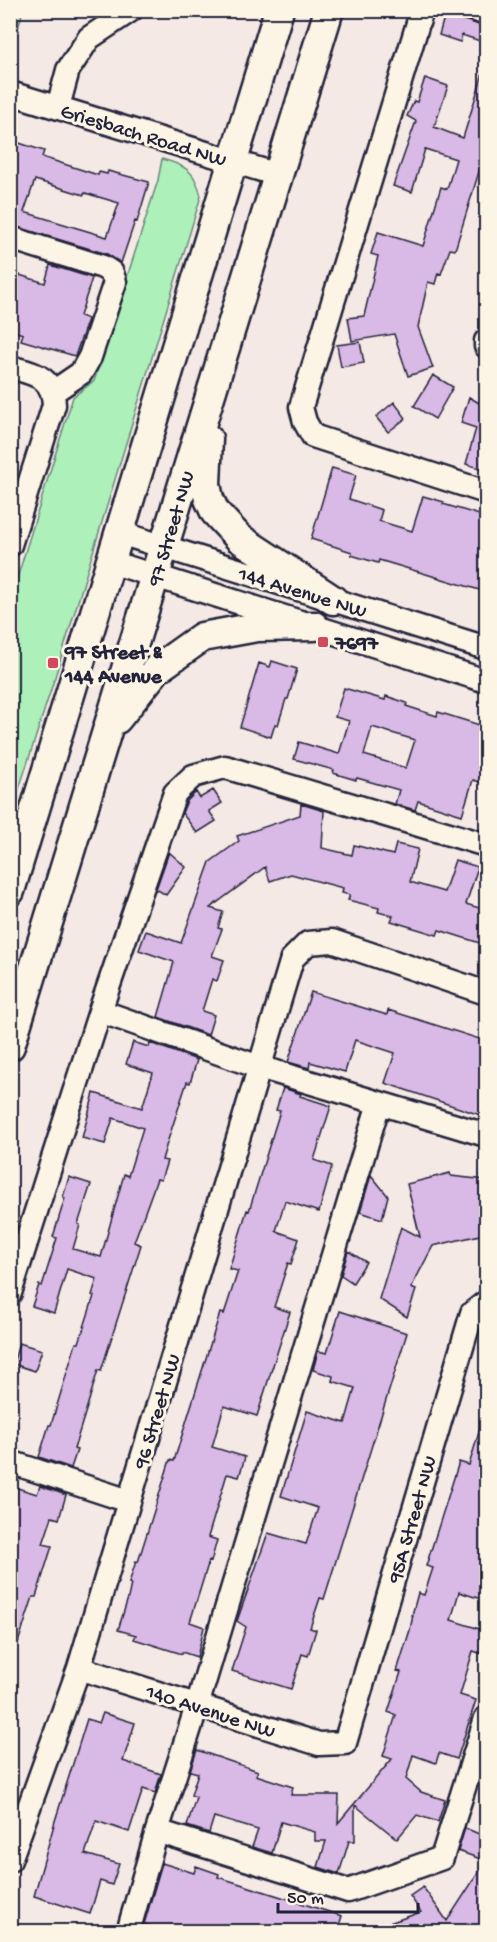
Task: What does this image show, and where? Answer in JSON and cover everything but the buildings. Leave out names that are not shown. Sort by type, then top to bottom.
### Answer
[{"type":"main road","points":[[10,891],[279,10]]},
{"type":"main road","name":"97 Street NW","points":[[10,1046],[329,10]]},
{"type":"main road","points":[[210,395],[206,484],[215,512],[239,538],[333,600]]},
{"type":"main road","points":[[108,730],[157,669],[202,636],[257,627],[314,626]]},
{"type":"street","points":[[58,107],[68,70],[89,38],[131,10]]},
{"type":"street","points":[[422,10],[301,407],[304,422],[313,436],[486,492]]},
{"type":"street","points":[[476,10],[486,14]]},
{"type":"street","name":"Griesbach Road NW","points":[[10,93],[278,176]]},
{"type":"street","points":[[10,238],[103,267],[112,273],[115,282],[90,357],[81,373],[50,387]]},
{"type":"street","points":[[10,367],[33,374],[50,387],[54,405],[10,545]]},
{"type":"street","name":"144 Avenue NW","points":[[120,533],[486,648]]},
{"type":"street","name":"144 Avenue NW","points":[[111,562],[486,681]]},
{"type":"street","points":[[10,1293],[100,1011],[175,793],[193,777],[225,767],[486,845]]},
{"type":"street","name":"96 Street NW","points":[[10,1860],[79,1668],[292,959],[308,943],[332,941],[486,993]]},
{"type":"street","points":[[100,1011],[259,1067],[486,1135]]},
{"type":"street","points":[[128,1932],[379,1103]]},
{"type":"street","name":"95A Street NW","points":[[345,1743],[472,1313],[486,1302]]},
{"type":"street","points":[[10,1462],[129,1500]]},
{"type":"street","name":"140 Avenue NW","points":[[79,1668],[319,1744],[345,1743]]},
{"type":"street","points":[[157,1831],[348,1891],[442,1858],[486,1718]]},
{"type":"green space","points":[[10,11],[23,11],[11,52]]},
{"type":"green space","points":[[162,159],[178,164],[189,171],[196,181],[201,196],[11,814],[11,598],[73,397],[94,381],[158,180]]},
{"type":"place","name":"7697","points":[[323,642]]},
{"type":"place","name":"97 Street & 144 Avenue","points":[[53,663]]}]
